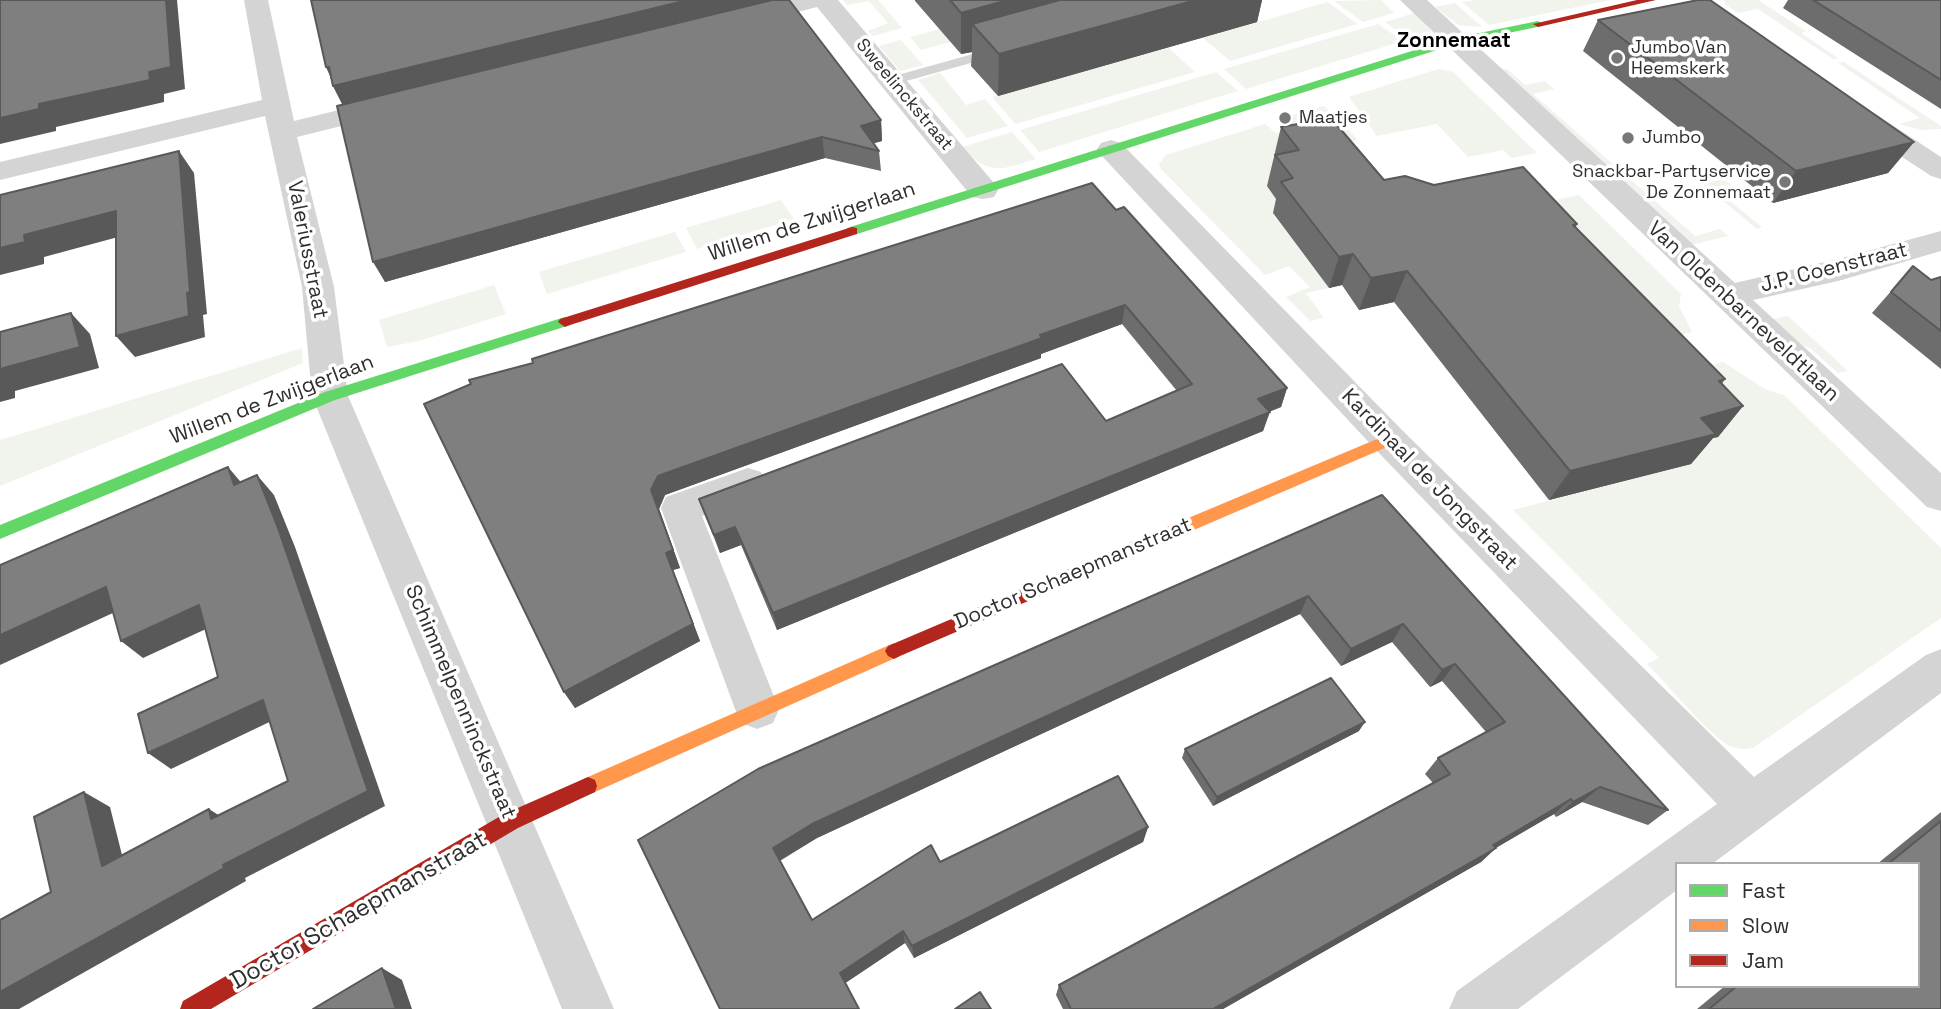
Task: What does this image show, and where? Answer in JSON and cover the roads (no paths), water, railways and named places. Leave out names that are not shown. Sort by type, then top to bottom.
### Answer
[{"type":"street","name":"Valeriusstraat","points":[[256,0],[279,118],[318,287],[330,396]]},
{"type":"street","points":[[723,23],[816,0]]},
{"type":"street","name":"Sweelinckstraat","points":[[825,0],[983,190]]},
{"type":"street","name":"Van Oldenbarneveldtlaan","points":[[1412,0],[1941,496]]},
{"type":"street","name":"Willem de Zwijgerlaan","points":[[0,532],[330,396],[1454,41],[1651,0]]},
{"type":"street","points":[[0,171],[279,118],[415,99]]},
{"type":"street","points":[[1842,103],[1934,160]]},
{"type":"street","name":"Kardinaal de Jongstraat","points":[[1111,149],[1389,440],[1752,807]]},
{"type":"street","name":"J.P. Coenstraat","points":[[1728,296],[1838,270],[1941,240]]},
{"type":"street","name":"Schimmelpenninckstraat","points":[[330,396],[588,1009]]},
{"type":"street","name":"Doctor Schaepmanstraat","points":[[191,1009],[511,821],[757,709],[1389,440]]},
{"type":"street","points":[[757,709],[680,508],[784,469]]},
{"type":"street","points":[[1677,862],[1941,668]]},
{"type":"street","points":[[1475,1009],[1675,863]]},
{"type":"lane","points":[[892,80],[1008,48]]},
{"type":"place","name":"Jumbo Van Heemskerk","points":[[1617,58]]},
{"type":"place","name":"Maatjes","points":[[1285,118]]},
{"type":"place","name":"Jumbo","points":[[1628,138]]},
{"type":"place","name":"Snackbar-Partyservice De Zonnemaat","points":[[1785,182]]},
{"type":"district","name":"Zonnemaat","points":[[1454,41]]}]
